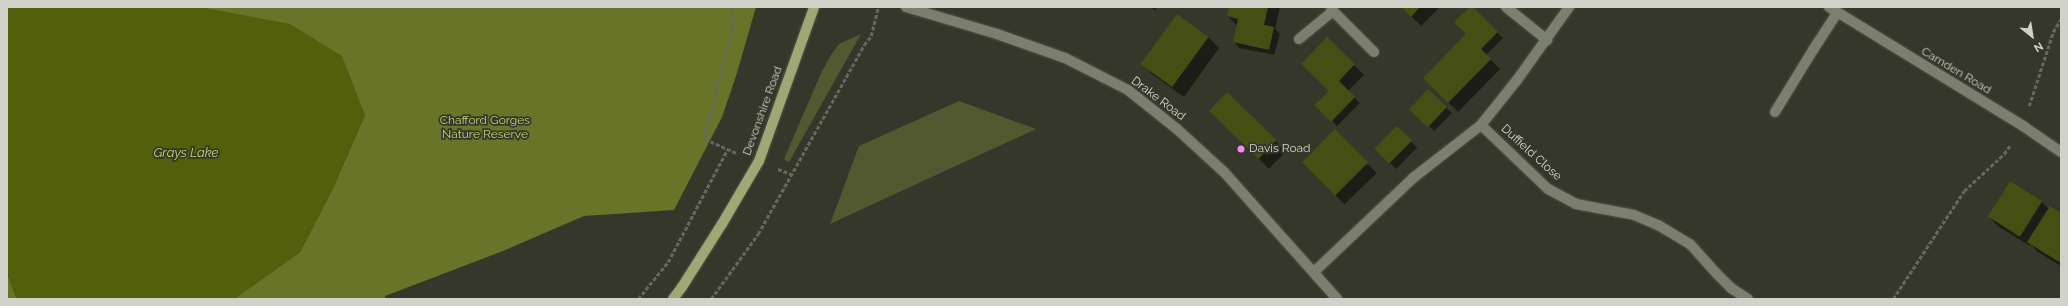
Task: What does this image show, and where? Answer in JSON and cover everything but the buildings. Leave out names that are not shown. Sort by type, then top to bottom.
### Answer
[{"type":"main road","name":"Devonshire Road","points":[[672,299],[682,287],[722,224],[759,161],[814,7]]},
{"type":"street","name":"Drake Road","points":[[906,7],[997,34],[1065,58],[1128,90],[1177,130],[1224,172],[1337,299]]},
{"type":"street","points":[[1506,7],[1547,40]]},
{"type":"street","points":[[1314,272],[1413,178],[1481,125],[1547,40],[1569,7]]},
{"type":"street","points":[[1299,39],[1332,9],[1374,52]]},
{"type":"street","name":"Camden Road","points":[[1775,112],[1813,50],[1833,10],[2023,126],[2061,152]]},
{"type":"street","name":"Duffield Close","points":[[1481,125],[1548,189],[1576,204],[1634,215],[1658,225],[1690,244],[1731,288],[1748,299]]},
{"type":"path","points":[[638,299],[668,262],[727,150],[705,139],[734,22],[732,7]]},
{"type":"path","points":[[711,299],[758,234],[864,45],[871,36],[878,7]]},
{"type":"path","points":[[1893,299],[1964,191],[2004,154],[2023,126],[2052,32],[2061,19]]},
{"type":"shaded area","points":[[861,34],[789,162],[784,159],[821,73],[831,55],[839,44]]},
{"type":"shaded area","points":[[959,101],[1036,129],[830,224],[859,146]]},
{"type":"green space","name":"Chafford Gorges Nature Reserve","points":[[200,7],[756,7],[736,76],[722,117],[674,210],[584,216],[503,251],[385,296],[386,299],[234,299],[300,252],[333,188],[365,115]]},
{"type":"green space","points":[[7,273],[16,297],[17,299],[7,299]]},
{"type":"water","name":"Grays Lake","points":[[7,7],[200,7],[290,24],[342,56],[365,115],[333,188],[300,252],[234,299],[17,299],[7,273]]},
{"type":"place","name":"Davis Road","points":[[1241,149]]}]
